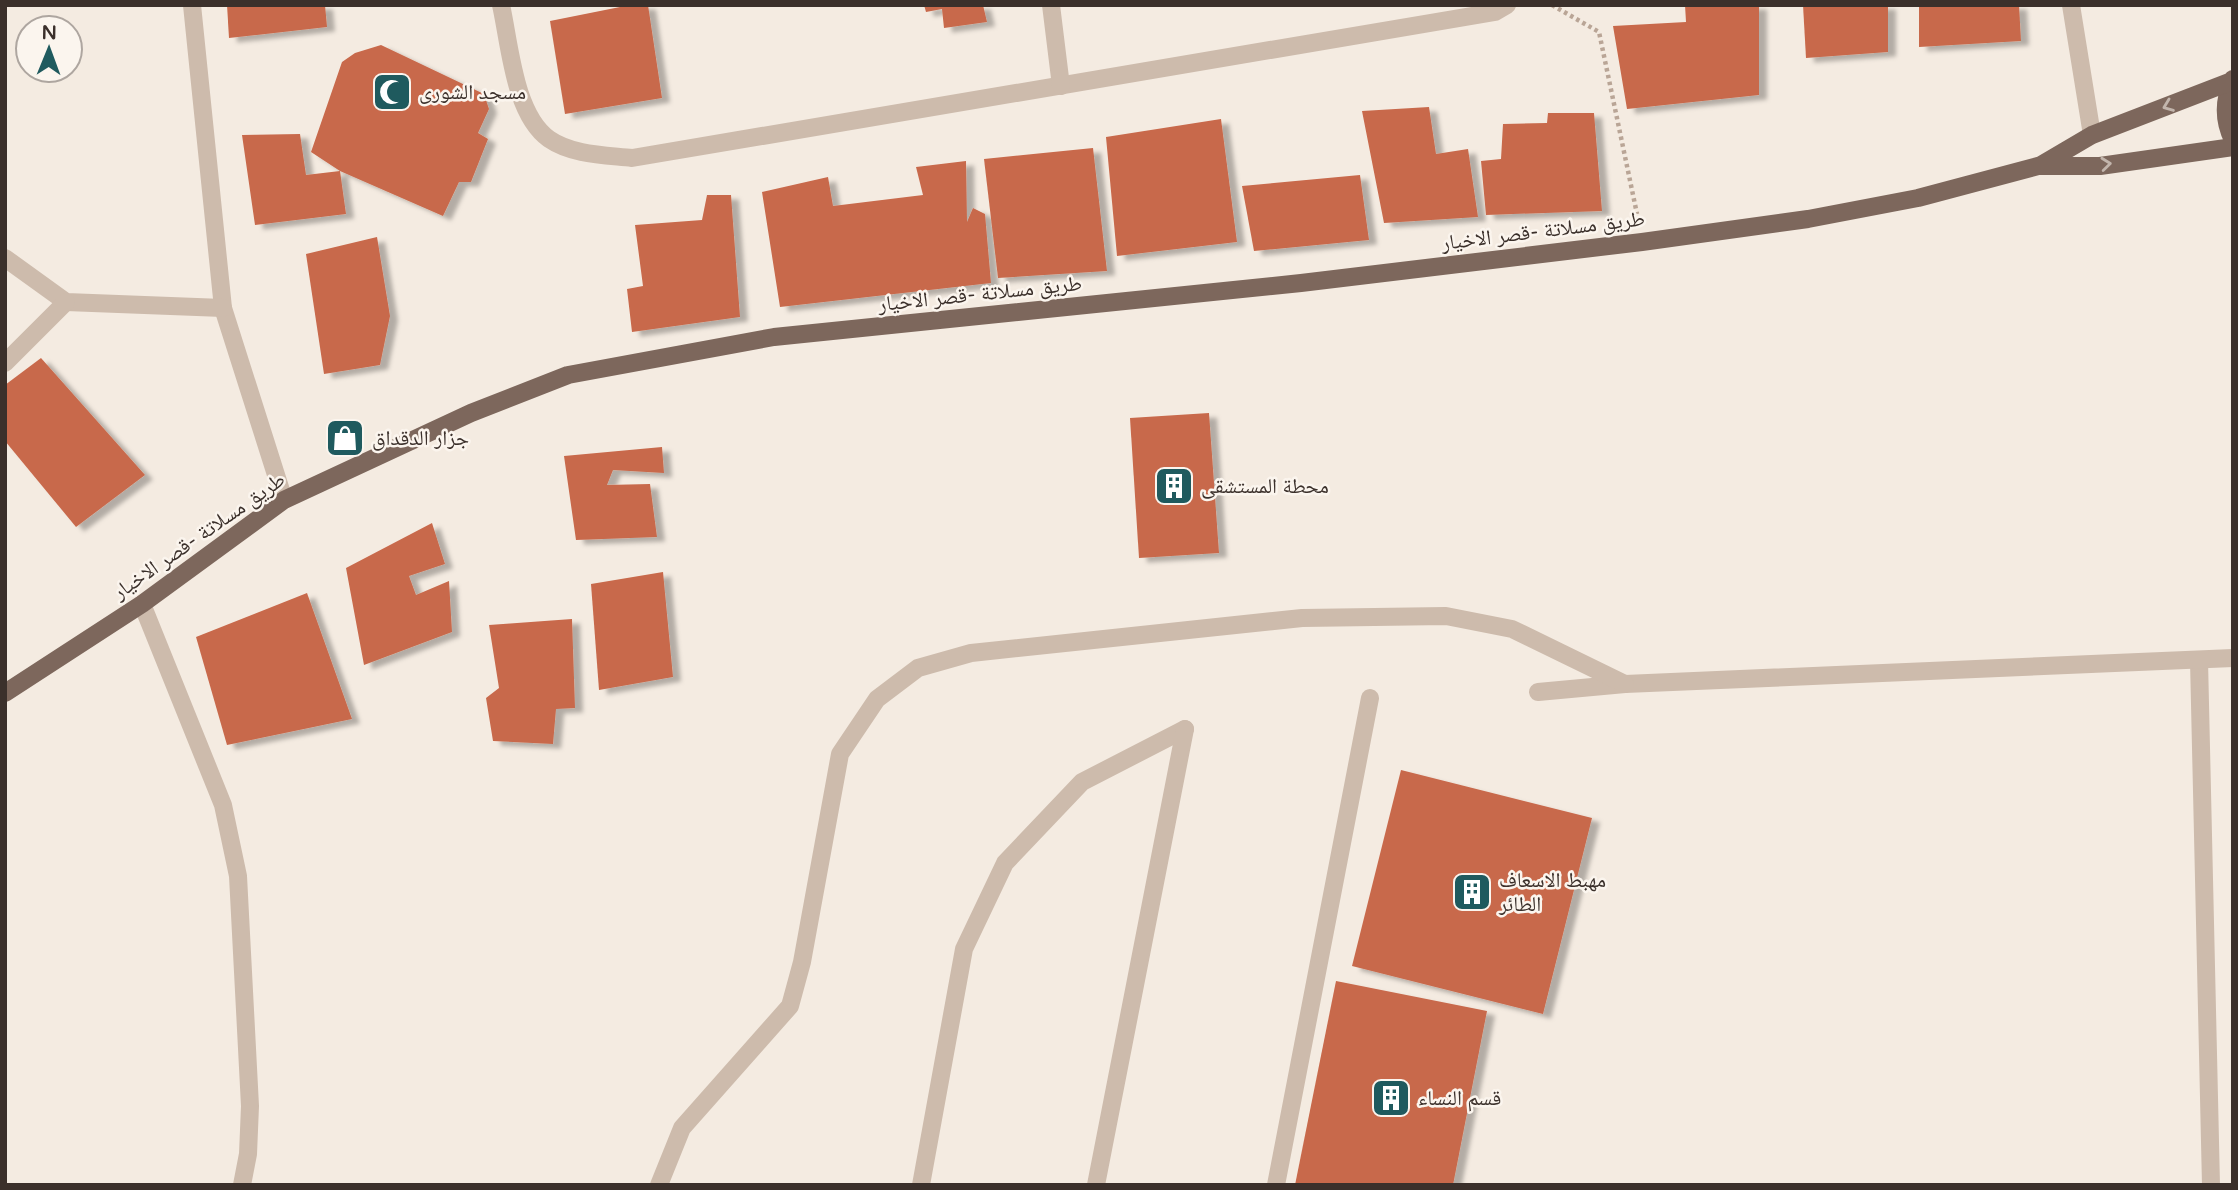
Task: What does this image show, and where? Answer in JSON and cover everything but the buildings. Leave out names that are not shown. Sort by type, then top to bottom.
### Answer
[{"type":"main road","points":[[2038,166],[2092,135],[2232,80]]},
{"type":"main road","points":[[2232,80],[2226,114],[2233,140]]},
{"type":"main road","points":[[2038,166],[2100,166],[2233,147]]},
{"type":"main road","name":"طريق مسلاتة -قصر الاخيار","points":[[5,693],[142,604],[284,500],[471,413],[568,375],[774,337],[1287,285],[1808,219],[1918,198],[2038,166]]},
{"type":"street","points":[[192,5],[223,308],[284,500]]},
{"type":"street","points":[[501,5],[525,114],[549,139],[586,153],[632,158],[1495,12],[1507,5]]},
{"type":"street","points":[[1051,5],[1061,86]]},
{"type":"street","points":[[2071,5],[2092,135]]},
{"type":"street","points":[[5,258],[66,302],[223,308]]},
{"type":"street","points":[[5,363],[66,302]]},
{"type":"street","points":[[142,604],[223,805],[238,876],[250,1106],[248,1154],[242,1185]]},
{"type":"street","points":[[659,1185],[682,1128],[790,1006],[802,962],[840,754],[877,699],[918,668],[971,653],[1302,618],[1446,616],[1512,629],[1625,684]]},
{"type":"street","points":[[1538,692],[1625,684],[2233,658]]},
{"type":"street","points":[[2199,660],[2211,1185]]},
{"type":"street","points":[[1276,1185],[1370,698]]},
{"type":"street","points":[[921,1185],[964,949],[1005,863],[1082,782],[1185,729],[1096,1185]]},
{"type":"path","points":[[1552,5],[1599,32],[1642,242]]},
{"type":"place","name":"مسجد الشورى","points":[[392,92]]},
{"type":"place","name":"جزار الدقداق","points":[[345,438]]},
{"type":"place","name":"محطة المستشقى","points":[[1174,486]]},
{"type":"place","name":"مهبط الاسعاف الطائر","points":[[1472,892]]},
{"type":"place","name":"قسم النساء","points":[[1391,1098]]}]
